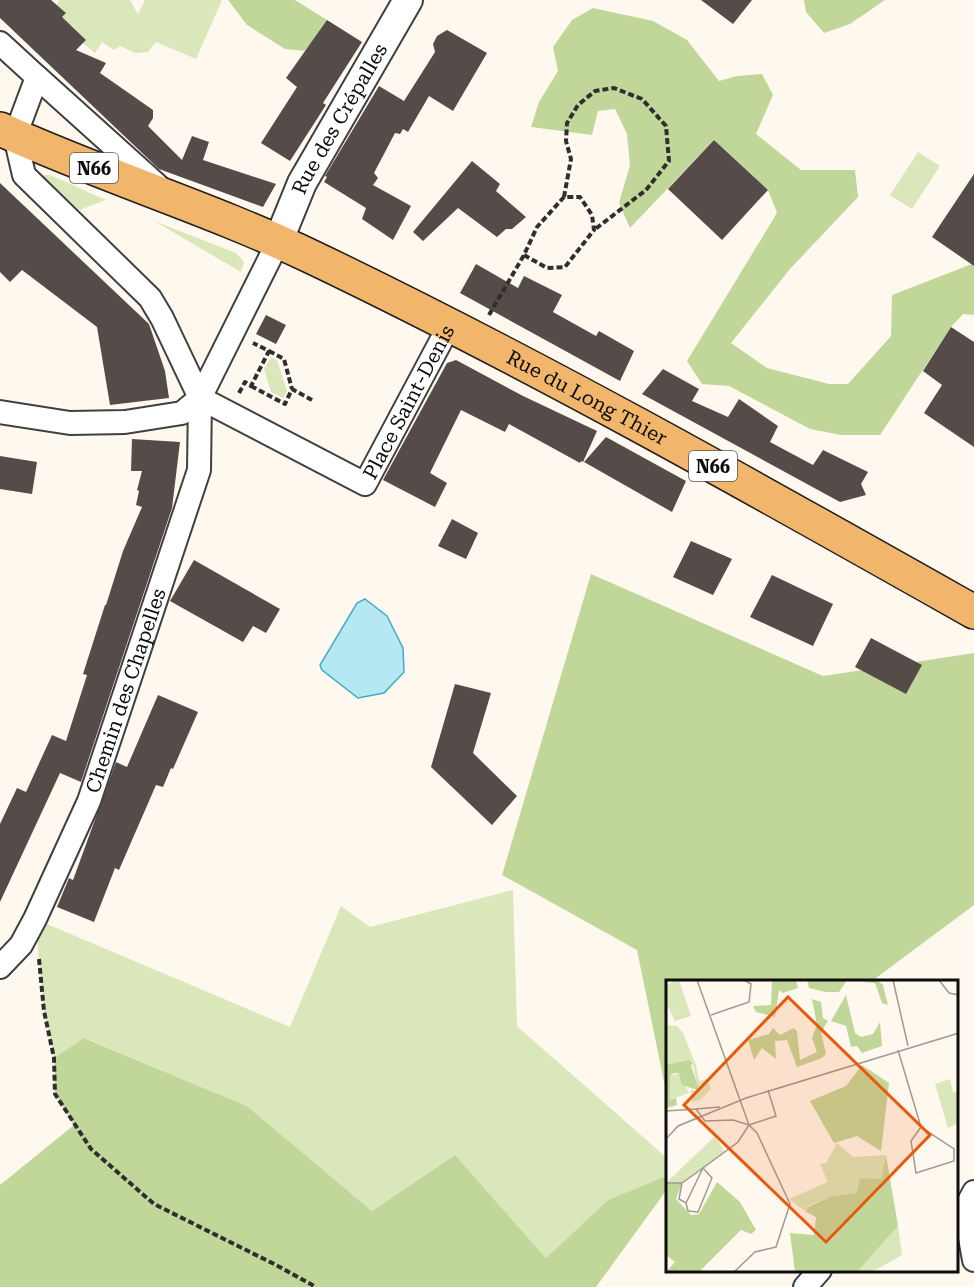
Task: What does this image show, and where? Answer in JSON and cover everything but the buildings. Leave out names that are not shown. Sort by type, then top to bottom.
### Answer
[{"type":"main road","name":"Place Saint-Denis","points":[[7,133],[278,242],[463,333]]},
{"type":"main road","name":"Rue du Long Thier","points":[[463,333],[589,398],[974,612]]},
{"type":"street","name":"Rue des Crépalles","points":[[278,242],[302,183],[408,0]]},
{"type":"street","name":"Place Saint-Denis","points":[[0,43],[172,200]]},
{"type":"street","points":[[37,77],[7,133],[24,175],[150,298],[200,398]]},
{"type":"street","points":[[0,412],[70,423],[125,422],[182,413],[200,398],[278,242]]},
{"type":"street","name":"Place Saint-Denis","points":[[200,398],[365,484],[463,333]]},
{"type":"street","name":"Chemin des Chapelles","points":[[0,967],[21,945],[35,919],[89,801],[199,470],[200,398]]},
{"type":"street","points":[[965,1204],[974,1260]]},
{"type":"street","points":[[805,1287],[818,1272]]},
{"type":"path","points":[[463,333],[524,255],[537,227],[564,197],[571,159],[566,141],[567,123],[578,105],[595,91],[614,88],[642,99],[666,126],[669,161],[646,190],[594,230],[565,267],[548,268],[524,255]]},
{"type":"path","points":[[564,197],[580,197],[592,215],[594,230]]},
{"type":"path","points":[[228,412],[244,382],[285,404],[292,389],[284,359],[258,346]]},
{"type":"path","points":[[251,386],[269,351]]},
{"type":"path","points":[[292,389],[312,400]]},
{"type":"path","points":[[35,919],[44,1011],[54,1058],[55,1094],[91,1149],[154,1204],[316,1287]]},
{"type":"green space","points":[[59,0],[130,0],[138,14],[145,0],[222,0],[196,59],[156,42],[148,52],[135,53],[120,46],[114,50],[102,42],[95,53],[83,43],[85,39],[71,25],[54,26],[66,13],[57,5]]},
{"type":"green space","points":[[228,0],[295,0],[327,20],[307,51],[285,49],[247,25]]},
{"type":"green space","points":[[804,0],[885,0],[850,24],[824,33],[806,12]]},
{"type":"green space","points":[[593,8],[653,21],[687,40],[719,81],[737,76],[762,74],[773,95],[756,134],[801,170],[855,170],[858,197],[790,269],[731,343],[767,368],[829,384],[848,384],[891,336],[892,295],[972,264],[974,261],[974,315],[963,314],[951,327],[880,435],[841,435],[810,429],[729,386],[702,384],[687,361],[777,213],[768,190],[714,140],[630,228],[619,203],[630,165],[627,134],[615,109],[598,111],[592,135],[531,127],[539,102],[558,71],[553,47],[572,20]]},
{"type":"green space","points":[[918,152],[940,166],[912,209],[890,195]]},
{"type":"green space","points":[[44,175],[50,175],[106,200],[79,210]]},
{"type":"green space","points":[[154,221],[236,253],[244,262],[241,272]]},
{"type":"green space","points":[[271,357],[277,360],[287,391],[283,398],[271,392],[264,369]]},
{"type":"green space","points":[[591,574],[823,676],[974,653],[974,905],[873,980],[666,980],[666,1091],[637,950],[502,875]]},
{"type":"green space","points":[[513,890],[517,1026],[666,1157],[666,1176],[608,1200],[546,1258],[455,1155],[372,1211],[247,1106],[85,1038],[54,1058],[44,1011],[35,919],[290,1027],[341,906],[370,927]]},
{"type":"green space","points":[[84,1038],[247,1106],[372,1211],[455,1155],[546,1258],[608,1200],[666,1176],[666,1191],[596,1287],[0,1287],[0,1185],[74,1125],[55,1094],[54,1058]]},
{"type":"water","points":[[365,599],[387,616],[403,648],[404,672],[384,693],[358,698],[322,670],[320,665],[357,603]]}]
